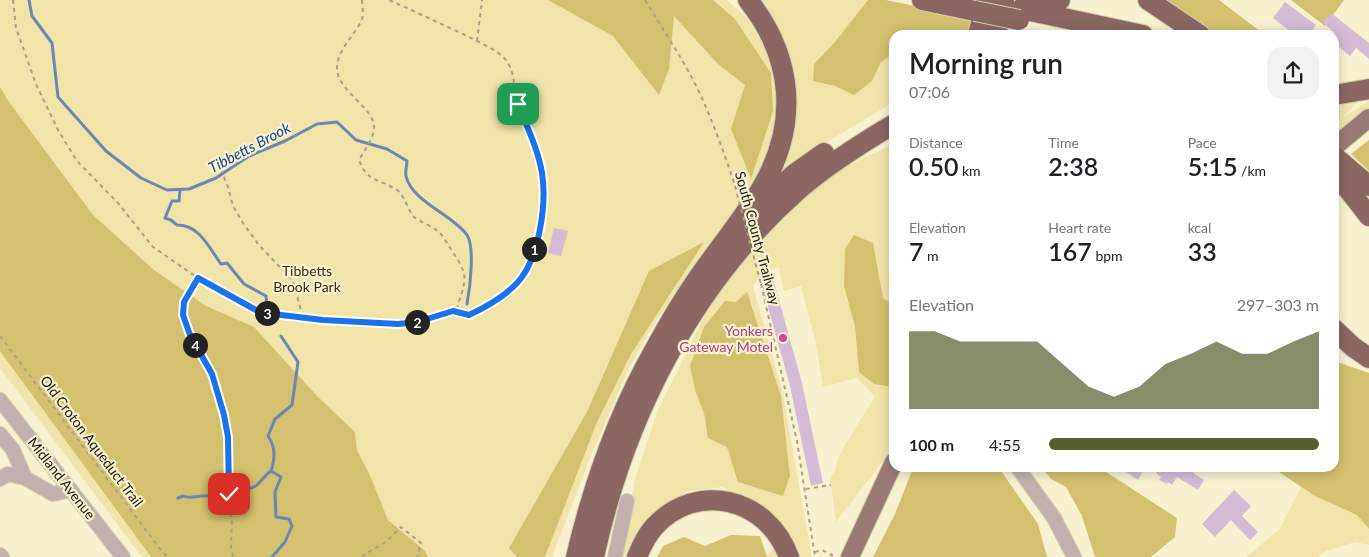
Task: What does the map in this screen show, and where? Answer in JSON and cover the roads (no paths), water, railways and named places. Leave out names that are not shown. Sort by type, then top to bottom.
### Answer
[{"type":"highway","points":[[576,557],[591,502],[615,433],[642,374],[687,295],[762,187],[780,148],[786,122],[785,80],[779,53],[768,29],[748,0]]},
{"type":"highway","points":[[922,0],[980,4],[1076,30]]},
{"type":"highway","points":[[997,30],[1001,18],[1060,0]]},
{"type":"highway","points":[[1136,0],[1176,30]]},
{"type":"highway","points":[[1148,0],[1193,30]]},
{"type":"highway","points":[[978,30],[980,4]]},
{"type":"highway","points":[[1013,13],[1114,30]]},
{"type":"highway","points":[[1339,94],[1369,89]]},
{"type":"highway","points":[[719,250],[753,212],[793,175],[822,154],[889,112]]},
{"type":"highway","points":[[594,557],[610,492],[630,436],[655,382],[690,317],[723,271],[766,221],[798,190],[852,149],[889,127]]},
{"type":"highway","points":[[852,149],[889,136]]},
{"type":"highway","points":[[1339,159],[1369,186]]},
{"type":"highway","points":[[1339,160],[1369,201]]},
{"type":"highway","points":[[1339,161],[1369,216]]},
{"type":"highway","points":[[1339,334],[1353,347],[1369,358]]},
{"type":"highway","points":[[1339,351],[1369,369]]},
{"type":"highway","points":[[637,557],[646,538],[662,520],[681,507],[711,500],[737,504],[759,515],[778,534],[789,557]]},
{"type":"highway","points":[[564,557],[591,502]]},
{"type":"main road","points":[[1339,155],[1369,118]]},
{"type":"main road","points":[[850,557],[889,472]]},
{"type":"street","name":"Midland Avenue","points":[[0,400],[123,557]]},
{"type":"street","points":[[0,434],[13,450],[25,478]]},
{"type":"street","points":[[1021,472],[1054,518],[1074,557]]},
{"type":"street","points":[[0,479],[8,474],[25,478],[53,494],[71,490]]},
{"type":"street","points":[[615,557],[626,501]]},
{"type":"waterway","name":"Tibbetts Brook","points":[[29,0],[32,16],[52,43],[58,97],[106,151],[141,178],[167,190],[189,189],[216,178],[249,156],[285,141],[317,124],[337,122],[356,140],[387,149],[407,161],[406,176],[416,193],[467,235],[471,249],[467,304]]},
{"type":"waterway","points":[[180,190],[179,201],[172,201],[165,218],[198,233],[221,264],[227,263],[244,284],[266,296],[267,308]]},
{"type":"waterway","points":[[272,557],[285,542],[292,526],[289,519],[276,517],[275,492],[281,477],[271,471],[274,453],[268,436],[275,419],[292,405],[298,362],[281,336]]},
{"type":"waterway","points":[[178,498],[183,496],[210,496],[213,488],[236,490],[253,488],[271,471]]},
{"type":"place","name":"Yonkers Gateway Motel","points":[[783,338]]},
{"type":"park label","name":"Tibbetts Brook Park","points":[[307,278]]}]
